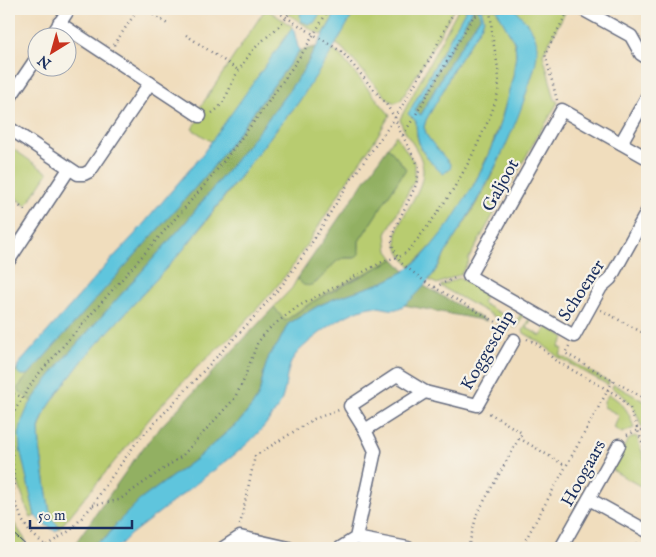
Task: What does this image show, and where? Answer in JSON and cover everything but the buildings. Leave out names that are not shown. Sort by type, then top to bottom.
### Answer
[{"type":"street","points":[[582,9],[631,36],[641,54],[647,58]]},
{"type":"street","points":[[56,28],[64,13],[108,54],[200,116]]},
{"type":"street","points":[[9,99],[28,71]]},
{"type":"street","points":[[9,128],[69,169],[78,174],[84,174],[90,171],[150,83]]},
{"type":"street","points":[[622,143],[647,97]]},
{"type":"street","points":[[562,110],[647,158]]},
{"type":"street","name":"Galjoot","points":[[469,276],[562,110]]},
{"type":"street","points":[[9,260],[69,169]]},
{"type":"street","name":"Schoener","points":[[469,276],[574,336],[601,288],[610,279],[647,212]]},
{"type":"street","name":"Koggeschip","points":[[350,406],[397,375],[425,392],[477,405],[516,337]]},
{"type":"street","points":[[365,430],[425,392]]},
{"type":"street","points":[[342,548],[356,538],[375,451],[350,406]]},
{"type":"street","name":"Hoogaars","points":[[561,548],[619,445]]},
{"type":"street","points":[[589,499],[647,532]]},
{"type":"street","points":[[223,548],[240,537],[289,548]]},
{"type":"street","points":[[356,538],[408,548]]},
{"type":"path","points":[[108,54],[138,9]]},
{"type":"path","points":[[145,9],[169,25]]},
{"type":"path","points":[[273,9],[342,52],[386,104],[395,118],[419,171],[416,185],[393,234],[392,241],[397,258],[428,284],[516,337],[536,344],[556,361],[617,395],[630,408],[647,456]]},
{"type":"path","points":[[200,116],[206,117],[216,111],[228,94],[238,70],[255,48],[287,18],[291,9]]},
{"type":"path","points":[[13,494],[14,479],[9,423],[34,378],[210,179],[265,107],[305,50],[329,9]]},
{"type":"path","points":[[42,548],[47,547],[71,530],[93,506],[136,443],[283,284],[308,249],[348,184],[395,118],[432,55],[455,9]]},
{"type":"path","points":[[93,506],[119,500],[182,456],[234,399],[243,382],[257,344],[271,327],[299,306],[386,260],[397,258],[404,254],[428,226],[463,175],[478,144],[498,93],[498,67],[492,33],[492,16],[489,9],[473,17],[403,135]]},
{"type":"path","points":[[562,110],[558,103],[545,54],[569,9]]},
{"type":"path","points":[[186,35],[238,70]]},
{"type":"path","points":[[9,196],[35,219]]},
{"type":"path","points":[[434,287],[461,276],[469,276]]},
{"type":"path","points":[[591,304],[647,335]]},
{"type":"path","points":[[565,353],[647,400]]},
{"type":"path","points":[[521,548],[613,381]]},
{"type":"path","points":[[9,392],[22,397]]},
{"type":"path","points":[[468,548],[476,514],[522,432],[477,405]]},
{"type":"path","points":[[237,539],[255,456],[314,419],[350,406]]},
{"type":"path","points":[[638,430],[647,430]]},
{"type":"path","name":"Hoogaars","points":[[619,445],[624,437],[638,430]]},
{"type":"path","points":[[519,438],[566,466]]},
{"type":"path","points":[[9,484],[22,520],[29,530],[47,547]]},
{"type":"path","points":[[9,505],[17,506]]},
{"type":"green space","points":[[281,9],[302,9],[300,11],[321,13],[323,9],[338,9],[323,35],[312,30]]},
{"type":"green space","points":[[356,9],[454,9],[401,100],[395,103],[389,100],[342,48],[335,43]]},
{"type":"green space","points":[[458,9],[466,9],[449,41],[416,121],[420,148],[443,174],[451,165],[433,145],[424,127],[452,71],[482,25],[484,18],[481,9],[496,9],[509,31],[515,48],[515,70],[493,142],[472,188],[445,230],[411,266],[401,254],[397,243],[398,231],[415,197],[423,172],[417,151],[405,132],[400,119]]},
{"type":"green space","points":[[473,9],[476,9],[481,16],[449,64],[421,115],[415,111]]},
{"type":"green space","points":[[515,9],[567,9],[543,54],[555,100],[558,102],[461,274],[437,284],[429,280],[487,185],[505,147],[532,75],[537,49],[534,34]]},
{"type":"green space","points":[[268,10],[293,27],[212,142],[192,129],[203,113],[199,109],[264,11]]},
{"type":"green space","points":[[316,47],[301,74],[219,182],[68,354],[32,402],[17,389],[29,374],[210,171],[299,51]]},
{"type":"green space","points":[[332,50],[339,54],[390,115],[290,270],[233,335],[197,367],[156,411],[59,529],[52,519],[49,507],[40,448],[39,429],[45,412],[86,356],[183,250],[207,220],[298,103]]},
{"type":"green space","points":[[396,135],[415,164],[415,179],[386,234],[388,251],[394,259],[324,295],[285,321],[274,307],[292,288],[297,279],[304,285],[316,283],[337,261],[343,258],[355,258],[359,248],[359,241],[406,169],[388,147]]},
{"type":"green space","points":[[9,146],[48,173],[26,206],[9,192]]},
{"type":"green space","points":[[388,147],[406,169],[359,241],[359,254],[355,258],[339,260],[314,284],[309,286],[303,285],[297,279]]},
{"type":"green space","points":[[394,259],[405,271],[384,282],[318,306],[288,324],[278,344],[269,356],[259,395],[240,421],[196,459],[140,500],[117,523],[106,538],[93,544],[80,546],[76,542],[155,433],[274,307],[285,321],[314,301]]},
{"type":"green space","points":[[459,278],[487,292],[482,303],[516,322],[522,312],[524,314],[517,327],[515,328],[440,286]]},
{"type":"green space","points":[[424,286],[487,321],[404,305]]},
{"type":"green space","points":[[531,317],[527,328],[541,336],[547,327],[565,337],[559,347],[563,349],[560,355],[609,382],[608,385],[558,357],[541,343],[524,333],[523,331]]},
{"type":"green space","points":[[17,369],[18,372],[29,374],[17,389],[32,402],[28,407],[28,484],[35,516],[31,518],[17,479],[9,474],[9,372],[12,375]]},
{"type":"green space","points":[[613,385],[647,403],[647,427],[641,426],[631,404],[623,395],[612,388]]},
{"type":"green space","points":[[609,394],[625,408],[634,428],[622,433],[614,428],[619,415],[604,407],[604,401]]},
{"type":"green space","points":[[634,436],[637,437],[647,467],[647,490],[612,470],[627,441]]},
{"type":"green space","points":[[9,523],[10,525],[14,523],[26,541],[20,548],[16,548],[9,542]]},
{"type":"water","points":[[302,9],[323,9],[314,23],[308,24],[301,21]]},
{"type":"water","points":[[338,9],[356,9],[329,56],[298,103],[183,250],[86,356],[45,412],[39,428],[40,448],[49,507],[52,519],[59,529],[55,531],[35,516],[20,449],[19,435],[28,407],[68,354],[185,223],[262,127],[301,74]]},
{"type":"water","points":[[466,9],[473,9],[415,111],[421,115],[449,64],[481,16],[476,9],[481,9],[484,18],[482,25],[452,71],[424,127],[427,136],[451,165],[450,169],[443,174],[423,151],[416,130],[416,121],[408,114]]},
{"type":"water","points":[[496,9],[515,9],[535,36],[537,57],[521,109],[504,150],[472,209],[428,281],[403,306],[395,309],[370,307],[361,309],[342,318],[324,330],[300,350],[289,367],[281,402],[259,432],[237,452],[131,534],[117,548],[71,548],[76,542],[80,546],[93,544],[106,538],[117,523],[140,500],[196,459],[240,421],[259,395],[269,356],[278,344],[288,324],[318,306],[384,282],[405,271],[420,259],[450,223],[487,159],[499,129],[513,76],[516,54],[515,43]]},
{"type":"water","points":[[293,27],[299,51],[210,171],[29,374],[19,374],[17,371],[18,365],[135,234],[201,156]]},
{"type":"tram line","points":[[9,530],[29,548]]}]
